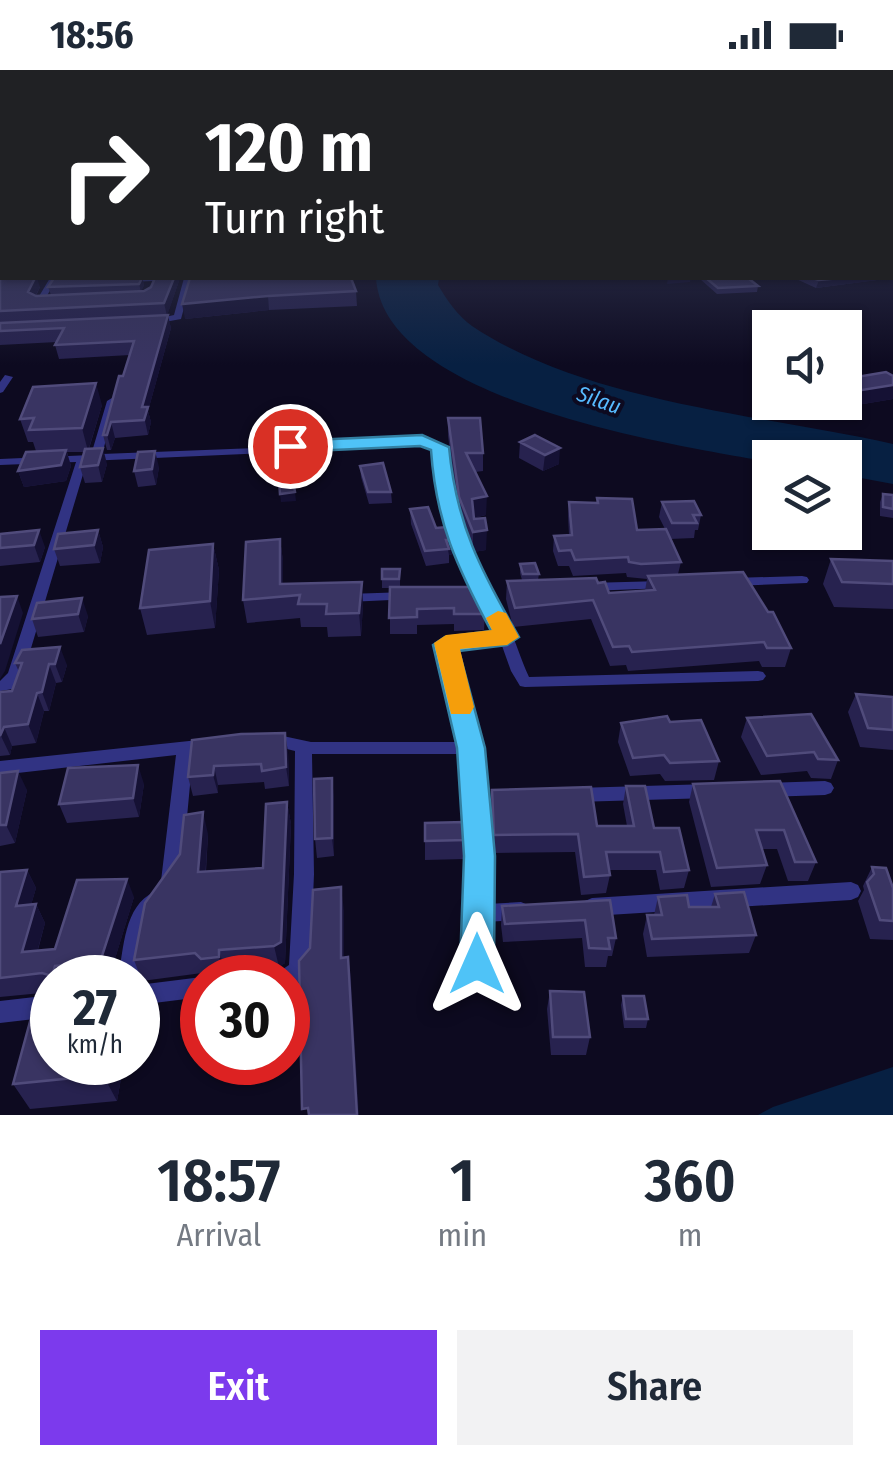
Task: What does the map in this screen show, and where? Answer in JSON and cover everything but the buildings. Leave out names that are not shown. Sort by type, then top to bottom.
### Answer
[{"type":"street","points":[[59,303],[42,304],[51,280],[68,280]]},
{"type":"street","points":[[148,297],[154,280]]},
{"type":"street","points":[[147,324],[177,319],[187,280]]},
{"type":"street","points":[[0,390],[8,377]]},
{"type":"street","points":[[0,686],[7,685],[16,675],[112,401]]},
{"type":"street","points":[[0,462],[432,442],[440,447],[444,496],[465,562],[507,637],[522,679],[530,684],[758,676]]},
{"type":"street","points":[[724,582],[802,580]]},
{"type":"street","points":[[572,588],[685,584]]},
{"type":"street","points":[[466,594],[502,592]]},
{"type":"street","points":[[333,598],[428,595]]},
{"type":"street","points":[[485,973],[476,958],[484,797],[445,645],[507,637]]},
{"type":"street","points":[[0,768],[276,739],[303,747],[471,748]]},
{"type":"street","points":[[133,955],[139,920],[173,875],[185,747]]},
{"type":"street","points":[[300,955],[303,747]]},
{"type":"street","points":[[552,796],[825,788]]},
{"type":"street","points":[[576,908],[851,891]]},
{"type":"street","points":[[477,914],[536,910]]},
{"type":"street","points":[[0,1012],[30,1009]]},
{"type":"water","name":"Silau","points":[[377,280],[439,280],[449,302],[472,326],[518,352],[568,373],[752,420],[893,444],[893,484],[862,478],[862,440],[752,440],[752,459],[669,443],[540,410],[479,386],[427,356],[391,321]]},
{"type":"water","points":[[893,1067],[893,1115],[758,1115],[773,1107]]},
{"type":"slow traffic","points":[[461,707],[445,645],[507,637],[498,618]]},
{"type":"route","points":[[290,446],[422,440],[440,447],[444,496],[452,526],[465,562],[507,637],[445,645],[471,748],[479,856],[477,964]]}]
